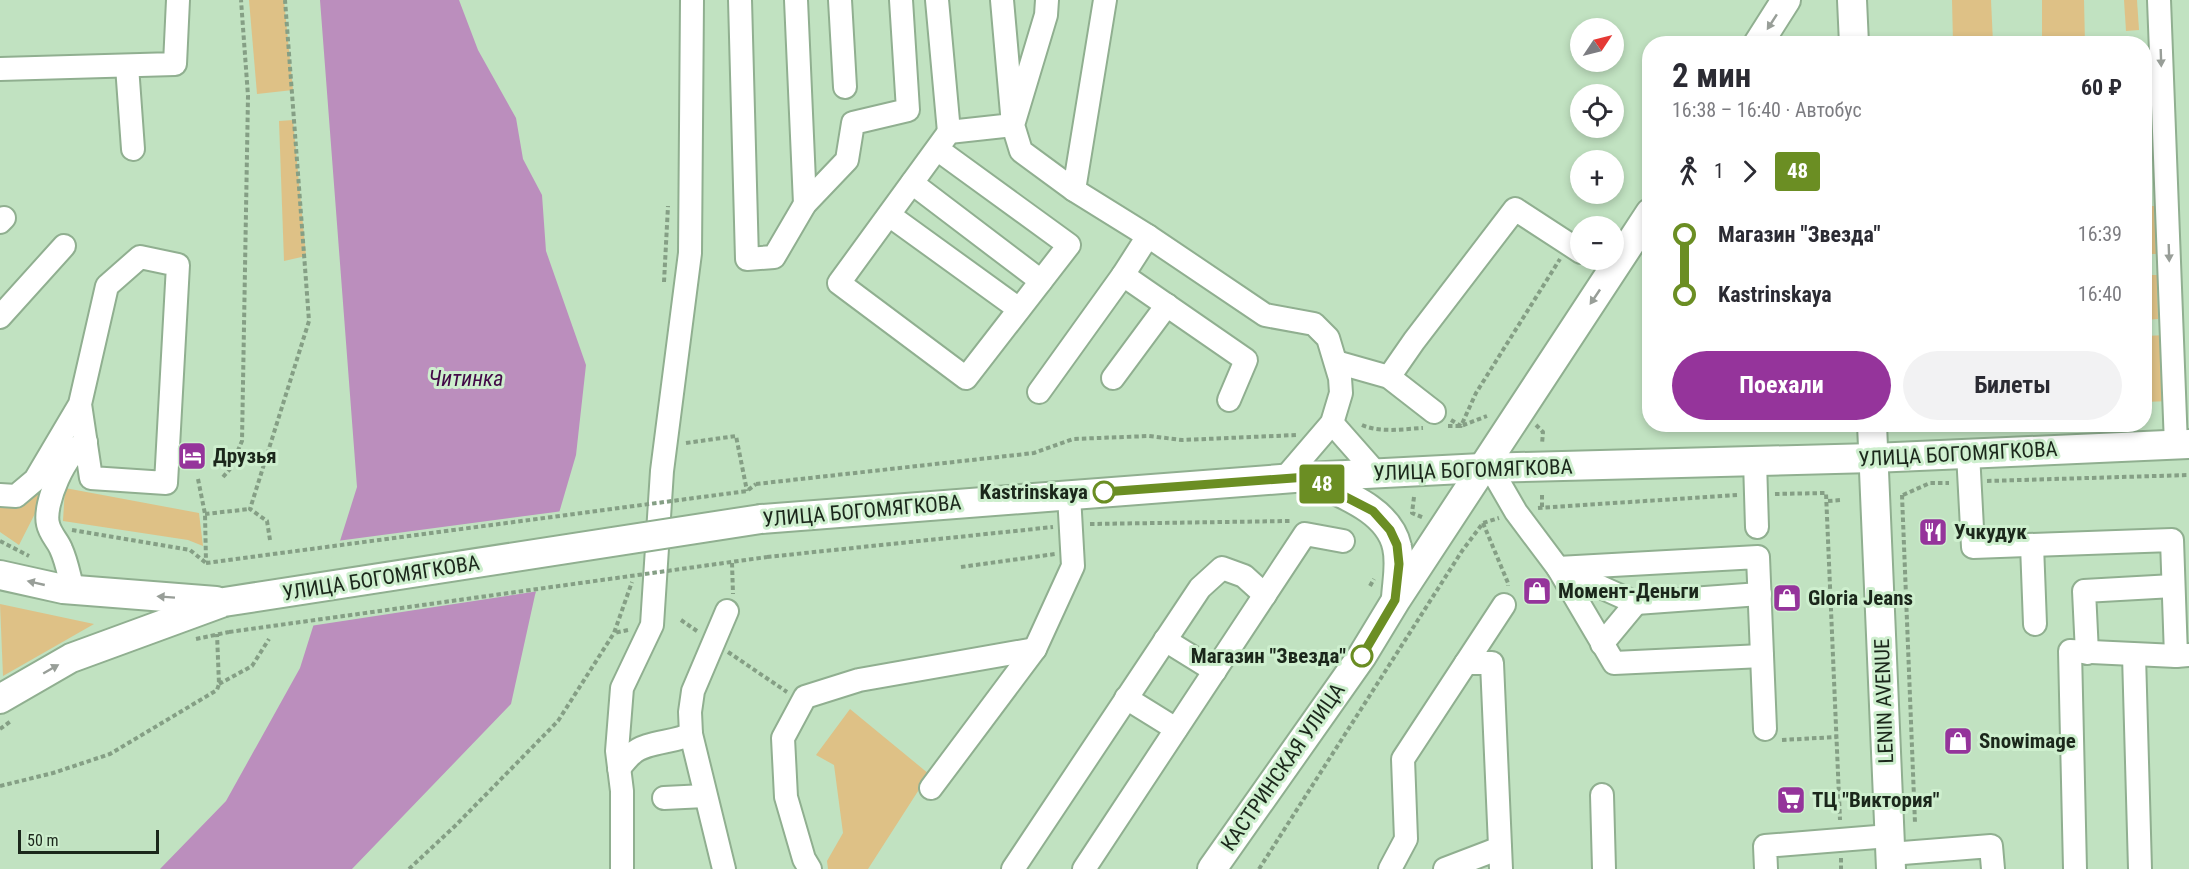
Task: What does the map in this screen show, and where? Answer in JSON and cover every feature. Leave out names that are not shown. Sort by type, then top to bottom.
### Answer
[{"type":"main road","points":[[1763,36],[1786,0]]},
{"type":"main road","points":[[1852,0],[1854,36]]},
{"type":"main road","name":"КАСТРИНСКАЯ УЛИЦА","points":[[1624,242],[1642,222]]},
{"type":"main road","name":"КАСТРИНСКАЯ УЛИЦА","points":[[1212,869],[1362,656],[1395,600],[1486,467],[1600,270]]},
{"type":"main road","name":"LENIN AVENUE","points":[[1872,432],[1896,853]]},
{"type":"main road","name":"УЛИЦА БОГОМЯГКОВА","points":[[224,602],[761,519],[1296,478],[1486,467],[1874,458],[2182,444]]},
{"type":"main road","points":[[1296,478],[1373,511],[1390,530],[1397,545],[1399,564],[1395,600]]},
{"type":"main road","points":[[0,575],[73,590],[224,602]]},
{"type":"main road","points":[[0,699],[71,658],[224,602]]},
{"type":"street","points":[[0,69],[175,64],[178,0]]},
{"type":"street","points":[[622,869],[622,791],[617,751],[622,688],[652,626],[665,445],[690,253],[692,0]]},
{"type":"street","points":[[740,0],[747,259],[774,257],[806,204],[848,160],[853,123],[909,110],[902,0]]},
{"type":"street","points":[[796,0],[806,204]]},
{"type":"street","points":[[840,0],[845,87]]},
{"type":"street","points":[[937,0],[943,140],[839,283],[966,378],[1069,244],[943,140]]},
{"type":"street","points":[[1002,0],[1013,125],[1021,151],[1074,190],[1148,236],[1265,315],[1314,324],[1328,338],[1340,378],[1341,393],[1332,423],[1296,478]]},
{"type":"street","points":[[1013,125],[1046,15],[1047,0]]},
{"type":"street","points":[[1074,190],[1105,0]]},
{"type":"street","points":[[2159,0],[2182,444]]},
{"type":"street","points":[[127,66],[133,149]]},
{"type":"street","points":[[943,140],[1013,125]]},
{"type":"street","points":[[912,183],[1041,281]]},
{"type":"street","points":[[1389,377],[1515,209],[1570,245]]},
{"type":"street","points":[[889,215],[1020,309]]},
{"type":"street","points":[[1039,392],[1123,275],[1148,236]]},
{"type":"street","points":[[0,317],[64,246]]},
{"type":"street","points":[[0,495],[16,496],[35,480],[80,404],[107,286],[140,257],[178,265],[166,483],[91,478],[80,404]]},
{"type":"street","points":[[1123,275],[1246,360],[1229,400]]},
{"type":"street","points":[[1113,378],[1167,305]]},
{"type":"street","points":[[1336,362],[1389,377],[1434,422]]},
{"type":"street","points":[[1332,423],[1377,474]]},
{"type":"street","points":[[73,590],[60,546],[47,522],[56,483],[78,446],[86,442]]},
{"type":"street","points":[[1968,453],[1973,547],[2172,540],[2173,586],[2182,656],[2070,651],[2075,869]]},
{"type":"street","points":[[1755,461],[1765,729]]},
{"type":"street","points":[[1486,467],[1558,568],[1614,663],[1762,656]]},
{"type":"street","points":[[932,788],[1035,649],[1073,566],[1069,495]]},
{"type":"street","points":[[1084,869],[1305,534],[1343,541]]},
{"type":"street","points":[[1558,568],[1758,543]]},
{"type":"street","points":[[2032,545],[2035,624]]},
{"type":"street","points":[[1013,869],[1200,588],[1222,568],[1244,576],[1265,595]]},
{"type":"street","points":[[1558,568],[1636,603],[1760,594]]},
{"type":"street","points":[[2087,653],[2084,591],[2173,586]]},
{"type":"street","points":[[1602,644],[1636,603]]},
{"type":"street","points":[[724,869],[691,734],[690,712],[693,691],[730,605]]},
{"type":"street","points":[[1390,869],[1406,839],[1403,759],[1504,605]]},
{"type":"street","points":[[1165,640],[1215,671]]},
{"type":"street","points":[[810,869],[804,859],[786,797],[783,738],[805,697],[859,680],[1035,649]]},
{"type":"street","points":[[2134,655],[2140,869]]},
{"type":"street","points":[[1445,869],[1501,858],[1492,663],[1466,663]]},
{"type":"street","points":[[1126,698],[1176,729]]},
{"type":"street","points":[[619,768],[633,752],[645,746],[679,740],[691,734]]},
{"type":"street","points":[[1602,795],[1604,869]]},
{"type":"street","points":[[664,798],[705,796]]},
{"type":"street","points":[[1766,869],[1765,846],[1840,841],[1896,853],[1991,846],[1994,869]]},
{"type":"path","points":[[223,477],[230,469],[242,441],[248,96],[241,0]]},
{"type":"path","points":[[250,509],[309,321],[285,0]]},
{"type":"path","points":[[664,285],[668,194]]},
{"type":"path","points":[[1461,426],[1476,393],[1570,255]]},
{"type":"path","points":[[1359,423],[1369,428],[1394,430],[1434,422],[1461,426],[1488,416]]},
{"type":"path","points":[[1434,422],[1461,426]]},
{"type":"path","points":[[1534,423],[1543,432],[1542,445]]},
{"type":"path","points":[[64,529],[190,550],[206,563],[747,491],[756,484],[1034,453],[1072,439],[1149,436],[1182,440],[1302,435]]},
{"type":"path","points":[[665,445],[736,436],[747,491]]},
{"type":"path","points":[[1896,853],[1902,495],[1930,483],[2189,475]]},
{"type":"path","points":[[198,479],[205,514],[206,563]]},
{"type":"path","points":[[1259,869],[1413,625],[1483,523],[1516,512],[1542,507],[1756,494],[1826,493],[1842,869]]},
{"type":"path","points":[[1542,495],[1542,507]]},
{"type":"path","points":[[1414,497],[1412,513],[1427,519]]},
{"type":"path","points":[[1828,501],[1841,500]]},
{"type":"path","points":[[641,515],[642,503]]},
{"type":"path","points":[[205,514],[250,509],[267,521],[270,540]]},
{"type":"path","points":[[229,632],[767,557],[1071,525],[1298,520]]},
{"type":"path","points":[[1483,523],[1509,583],[1504,605]]},
{"type":"path","points":[[0,541],[34,559]]},
{"type":"path","points":[[961,567],[1072,552]]},
{"type":"path","points":[[730,605],[732,563]]},
{"type":"path","points":[[409,869],[455,826],[558,721],[614,633],[632,585],[633,573]]},
{"type":"path","points":[[1370,586],[1376,577]]},
{"type":"path","points":[[681,620],[802,702]]},
{"type":"path","points":[[614,633],[652,626]]},
{"type":"path","points":[[0,786],[54,773],[110,754],[217,690],[219,684],[217,634]]},
{"type":"path","points":[[219,684],[252,666],[270,639]]},
{"type":"path","points":[[1765,729],[1776,741],[1837,737]]},
{"type":"shaded area","points":[[249,0],[284,0],[293,90],[257,94]]},
{"type":"shaded area","points":[[1952,0],[1991,0],[1993,36],[1953,36]]},
{"type":"shaded area","points":[[2042,0],[2084,0],[2085,36],[2042,36]]},
{"type":"shaded area","points":[[2124,0],[2137,0],[2139,30],[2126,31]]},
{"type":"shaded area","points":[[293,120],[306,256],[284,261],[279,121]]},
{"type":"shaded area","points":[[2152,206],[2154,206],[2156,254],[2152,254]]},
{"type":"shaded area","points":[[2152,275],[2157,275],[2158,319],[2152,319]]},
{"type":"shaded area","points":[[2167,335],[2169,401],[2152,402],[2152,336]]},
{"type":"shaded area","points":[[48,488],[19,545],[0,532],[0,499],[16,504]]},
{"type":"shaded area","points":[[65,488],[199,513],[203,546],[188,540],[63,521]]},
{"type":"shaded area","points":[[0,604],[94,624],[3,676]]},
{"type":"shaded area","points":[[850,709],[929,774],[868,869],[828,869],[827,861],[843,833],[834,765],[816,755]]},
{"type":"water","name":"Читинка","points":[[320,0],[459,0],[478,50],[516,118],[523,159],[542,195],[546,251],[586,365],[576,455],[535,595],[511,704],[352,869],[160,869],[226,801],[300,668],[357,487]]},
{"type":"pier","points":[[563,511],[539,591],[310,626],[337,541]]},
{"type":"bus line","name":"48","points":[[1104,492],[1307,477],[1373,511],[1390,530],[1397,545],[1399,564],[1395,600],[1362,656]]},
{"type":"place","name":"Друзья","points":[[192,456]]},
{"type":"place","name":"Kastrinskaya","points":[[1104,492]]},
{"type":"place","name":"Учкудук","points":[[1933,532]]},
{"type":"place","name":"Момент-Деньги","points":[[1537,591]]},
{"type":"place","name":"Gloria Jeans","points":[[1787,598]]},
{"type":"place","name":"Магазин \"Звезда\"","points":[[1362,656]]},
{"type":"place","name":"Snowimage","points":[[1958,741]]},
{"type":"place","name":"ТЦ \"Виктория\"","points":[[1791,800]]}]
